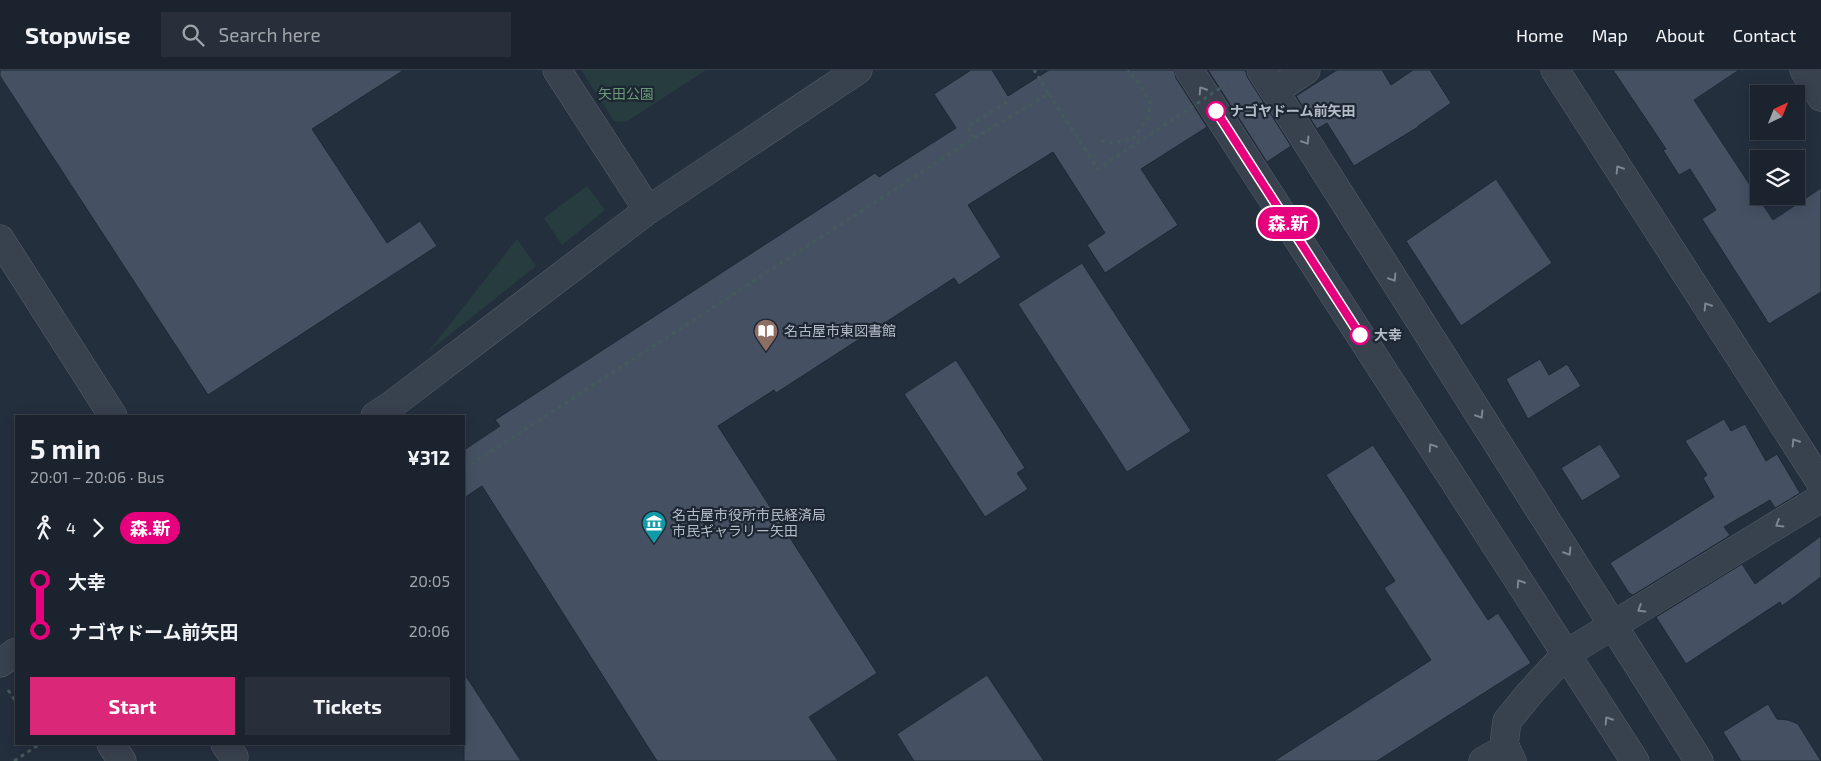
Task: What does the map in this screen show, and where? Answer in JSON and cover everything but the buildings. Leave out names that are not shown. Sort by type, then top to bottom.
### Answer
[{"type":"street","points":[[556,70],[648,210]]},
{"type":"street","points":[[376,415],[648,210],[858,70]]},
{"type":"street","points":[[1189,70],[1635,761]]},
{"type":"street","points":[[1306,70],[1268,81],[1699,761]]},
{"type":"street","points":[[1555,70],[1821,483]]},
{"type":"street","points":[[1804,70],[1821,97]]},
{"type":"street","points":[[0,239],[112,415]]},
{"type":"street","points":[[1500,757],[1504,745],[1507,721],[1566,654],[1821,498]]},
{"type":"street","points":[[0,663],[15,653]]},
{"type":"street","points":[[112,745],[122,761]]},
{"type":"path","points":[[1034,70],[1098,169],[1225,85]]},
{"type":"path","points":[[1101,142],[1114,142],[1134,138],[1148,118],[1150,102],[1141,86],[1128,70]]},
{"type":"path","points":[[465,468],[974,138],[1049,94]]},
{"type":"path","points":[[974,138],[967,127],[1009,101]]},
{"type":"path","points":[[14,761],[38,745]]},
{"type":"green space","name":"矢田公園","points":[[581,70],[706,70],[626,122],[614,121]]},
{"type":"green space","points":[[587,186],[605,210],[562,245],[544,218]]},
{"type":"green space","points":[[517,239],[536,266],[428,352]]},
{"type":"bus line","name":"森.新","points":[[1216,111],[1360,335]]},
{"type":"place","name":"ナゴヤドーム前矢田","points":[[1216,111]]},
{"type":"place","name":"大幸","points":[[1360,335]]},
{"type":"place","name":"名古屋市東図書館","points":[[766,352]]},
{"type":"place","name":"名古屋市役所市民経済局 市民ギャラリー矢田","points":[[654,544]]}]
